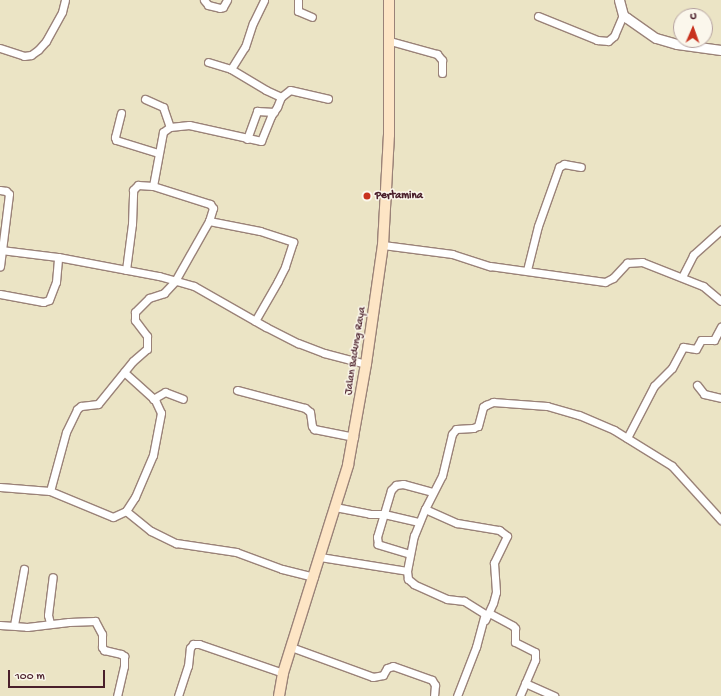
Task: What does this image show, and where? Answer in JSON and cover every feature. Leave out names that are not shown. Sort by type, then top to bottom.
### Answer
[{"type":"main road","name":"Jalan Badung Raya","points":[[279,696],[283,673],[314,577],[354,437],[366,364],[383,246],[389,135],[389,0]]},
{"type":"street","points":[[0,48],[24,56],[31,55],[38,50],[46,41],[62,12],[65,0]]},
{"type":"street","points":[[204,0],[208,5],[220,8],[223,7],[227,0]]},
{"type":"street","points":[[231,69],[245,47],[253,22],[264,0]]},
{"type":"street","points":[[298,0],[298,11],[312,17]]},
{"type":"street","points":[[619,0],[623,14],[651,35],[664,41],[721,50]]},
{"type":"street","points":[[538,16],[597,40],[608,41],[614,36],[623,14]]},
{"type":"street","points":[[390,41],[437,54],[442,60],[442,73]]},
{"type":"street","points":[[208,62],[231,69],[266,90],[281,97]]},
{"type":"street","points":[[153,186],[161,136],[163,132],[170,127],[189,125],[202,126],[259,142],[262,140],[281,97],[290,90],[328,99]]},
{"type":"street","points":[[145,99],[163,107],[170,127]]},
{"type":"street","points":[[247,139],[257,111],[274,112]]},
{"type":"street","points":[[121,113],[115,137],[116,140],[158,153]]},
{"type":"street","points":[[527,270],[538,226],[560,167],[564,164],[581,167]]},
{"type":"street","points":[[50,491],[66,432],[77,409],[81,406],[98,404],[133,360],[144,353],[148,345],[147,336],[135,320],[135,312],[149,298],[164,293],[175,281],[209,221],[213,208],[210,204],[153,186],[138,185],[133,190],[132,224],[126,270]]},
{"type":"street","points":[[0,190],[6,190],[9,194],[0,266]]},
{"type":"street","points":[[209,221],[260,231],[293,242],[285,267],[278,282],[254,321]]},
{"type":"street","points":[[682,277],[692,255],[721,230]]},
{"type":"street","points":[[715,236],[721,241]]},
{"type":"street","points":[[383,246],[452,254],[490,266],[605,282],[613,278],[627,264],[635,262],[649,264],[707,287],[721,301]]},
{"type":"street","points":[[1,250],[30,252],[58,257],[126,270],[194,286],[254,321],[298,343],[324,353],[366,364]]},
{"type":"street","points":[[0,294],[43,302],[49,300],[56,282],[58,257]]},
{"type":"street","points":[[627,438],[654,386],[659,379],[672,368],[683,347],[696,349],[701,340],[714,340],[721,327]]},
{"type":"street","points":[[0,486],[50,491],[113,517],[126,511],[134,497],[153,454],[161,413],[158,404],[124,372]]},
{"type":"street","points":[[697,385],[704,394],[721,398]]},
{"type":"street","points":[[237,390],[305,408],[310,412],[312,426],[314,429],[354,437]]},
{"type":"street","points":[[153,399],[165,392],[183,398]]},
{"type":"street","points":[[520,696],[535,660],[535,652],[515,642],[515,628],[487,617],[482,611],[464,601],[447,599],[414,584],[408,579],[407,571],[410,554],[419,522],[444,470],[454,430],[478,426],[483,408],[493,402],[547,406],[579,415],[627,438],[672,466],[721,520]]},
{"type":"street","points":[[410,554],[378,544],[377,537],[391,490],[396,485],[403,484],[433,492]]},
{"type":"street","points":[[335,507],[370,514],[384,514],[419,522]]},
{"type":"street","points":[[425,509],[457,523],[499,530],[507,536],[494,563],[496,592],[457,696]]},
{"type":"street","points":[[126,511],[151,531],[176,543],[236,552],[282,569],[314,577]]},
{"type":"street","points":[[320,557],[407,571]]},
{"type":"street","points":[[14,625],[24,569]]},
{"type":"street","points":[[50,623],[48,615],[53,576]]},
{"type":"street","points":[[0,625],[31,626],[50,623],[94,621],[102,634],[102,647],[104,650],[124,656],[124,666],[117,696]]},
{"type":"street","points":[[178,696],[188,666],[190,648],[193,644],[199,644],[283,673]]},
{"type":"street","points":[[291,648],[373,677],[384,675],[387,668],[393,666],[432,680],[436,685],[434,696]]},
{"type":"street","points":[[525,683],[554,696]]},
{"type":"place","name":"Pertamina","points":[[367,196]]}]
